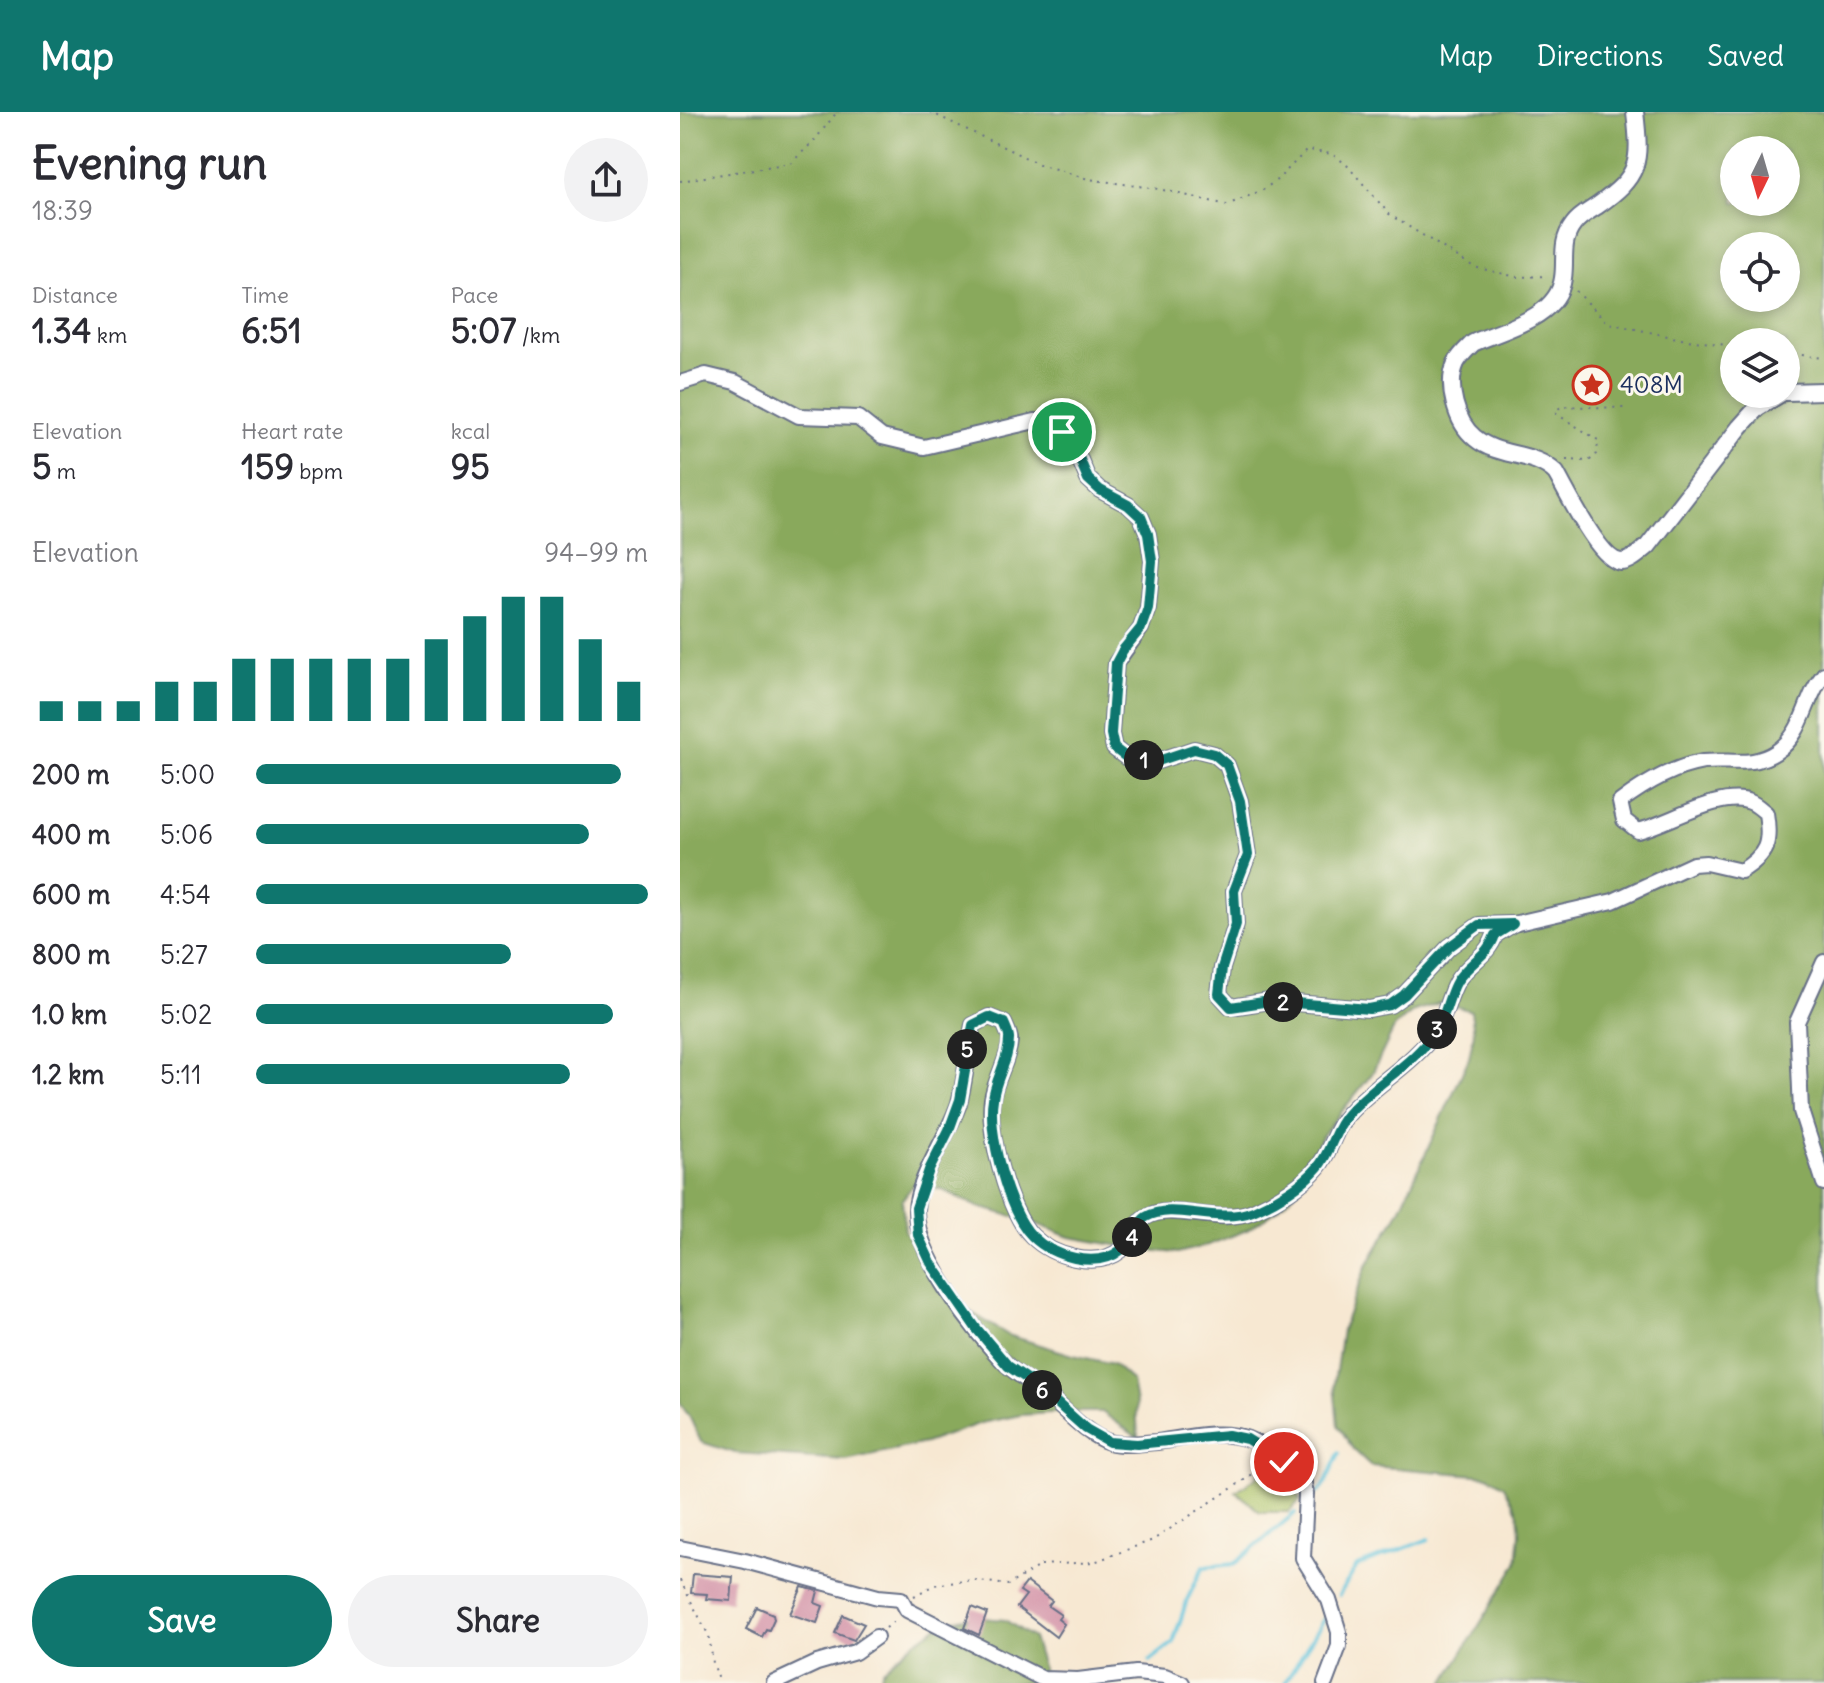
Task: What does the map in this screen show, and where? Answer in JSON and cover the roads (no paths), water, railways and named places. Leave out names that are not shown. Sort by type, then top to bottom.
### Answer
[{"type":"street","points":[[1635,112],[1638,140],[1632,175],[1617,192],[1573,224],[1564,246],[1563,279],[1553,303],[1542,312],[1473,343],[1465,351],[1456,364],[1453,396],[1459,414],[1475,438],[1491,446],[1537,459],[1556,473],[1599,545],[1611,559],[1629,561],[1648,546],[1757,408]]},
{"type":"street","points":[[680,383],[706,375],[735,382],[799,416],[858,418],[882,437],[924,447],[1035,421],[1053,423],[1075,448],[1088,479],[1141,517],[1148,534],[1152,561],[1148,608],[1141,628],[1116,663],[1111,734],[1114,748],[1127,758],[1158,761],[1194,749],[1214,754],[1227,765],[1240,801],[1248,855],[1234,891],[1236,924],[1219,994],[1231,1007],[1270,1001],[1369,1009],[1390,1005],[1404,995],[1449,947],[1479,925],[1513,924],[1613,901],[1693,864],[1706,863],[1741,871],[1760,859],[1769,833],[1766,813],[1749,801],[1702,806],[1656,827],[1638,831],[1624,820],[1620,802],[1667,773],[1704,762],[1744,764],[1775,752],[1797,731],[1815,685],[1824,674]]},
{"type":"street","points":[[1800,392],[1824,391]]},
{"type":"street","points":[[1325,1683],[1339,1646],[1339,1632],[1329,1600],[1303,1558],[1306,1494],[1303,1478],[1247,1439],[1228,1435],[1137,1444],[1109,1442],[1086,1429],[1039,1387],[1008,1366],[976,1328],[931,1263],[918,1235],[916,1208],[960,1100],[973,1025],[989,1017],[1004,1023],[1010,1039],[992,1099],[992,1126],[998,1157],[1015,1207],[1030,1234],[1047,1248],[1077,1259],[1106,1258],[1121,1250],[1144,1218],[1164,1211],[1224,1218],[1251,1212],[1286,1194],[1319,1166],[1346,1115],[1422,1048],[1437,1029],[1458,979],[1492,944],[1495,935],[1513,924]]},
{"type":"street","points":[[1824,962],[1797,1022],[1801,1111],[1824,1183]]},
{"type":"street","points":[[680,1548],[745,1561],[878,1597],[901,1599],[907,1610],[1043,1679],[1078,1680],[1136,1673],[1165,1676],[1182,1683]]},
{"type":"street","points":[[774,1683],[817,1663],[855,1652],[876,1637]]},
{"type":"waterway","points":[[1317,1493],[1323,1488],[1339,1453]]},
{"type":"waterway","points":[[1150,1661],[1173,1643],[1187,1600],[1203,1567],[1234,1564],[1295,1513]]},
{"type":"waterway","points":[[1339,1595],[1357,1566],[1429,1539]]},
{"type":"waterway","points":[[1285,1683],[1324,1619]]},
{"type":"place","name":"408M","points":[[1592,385]]}]
